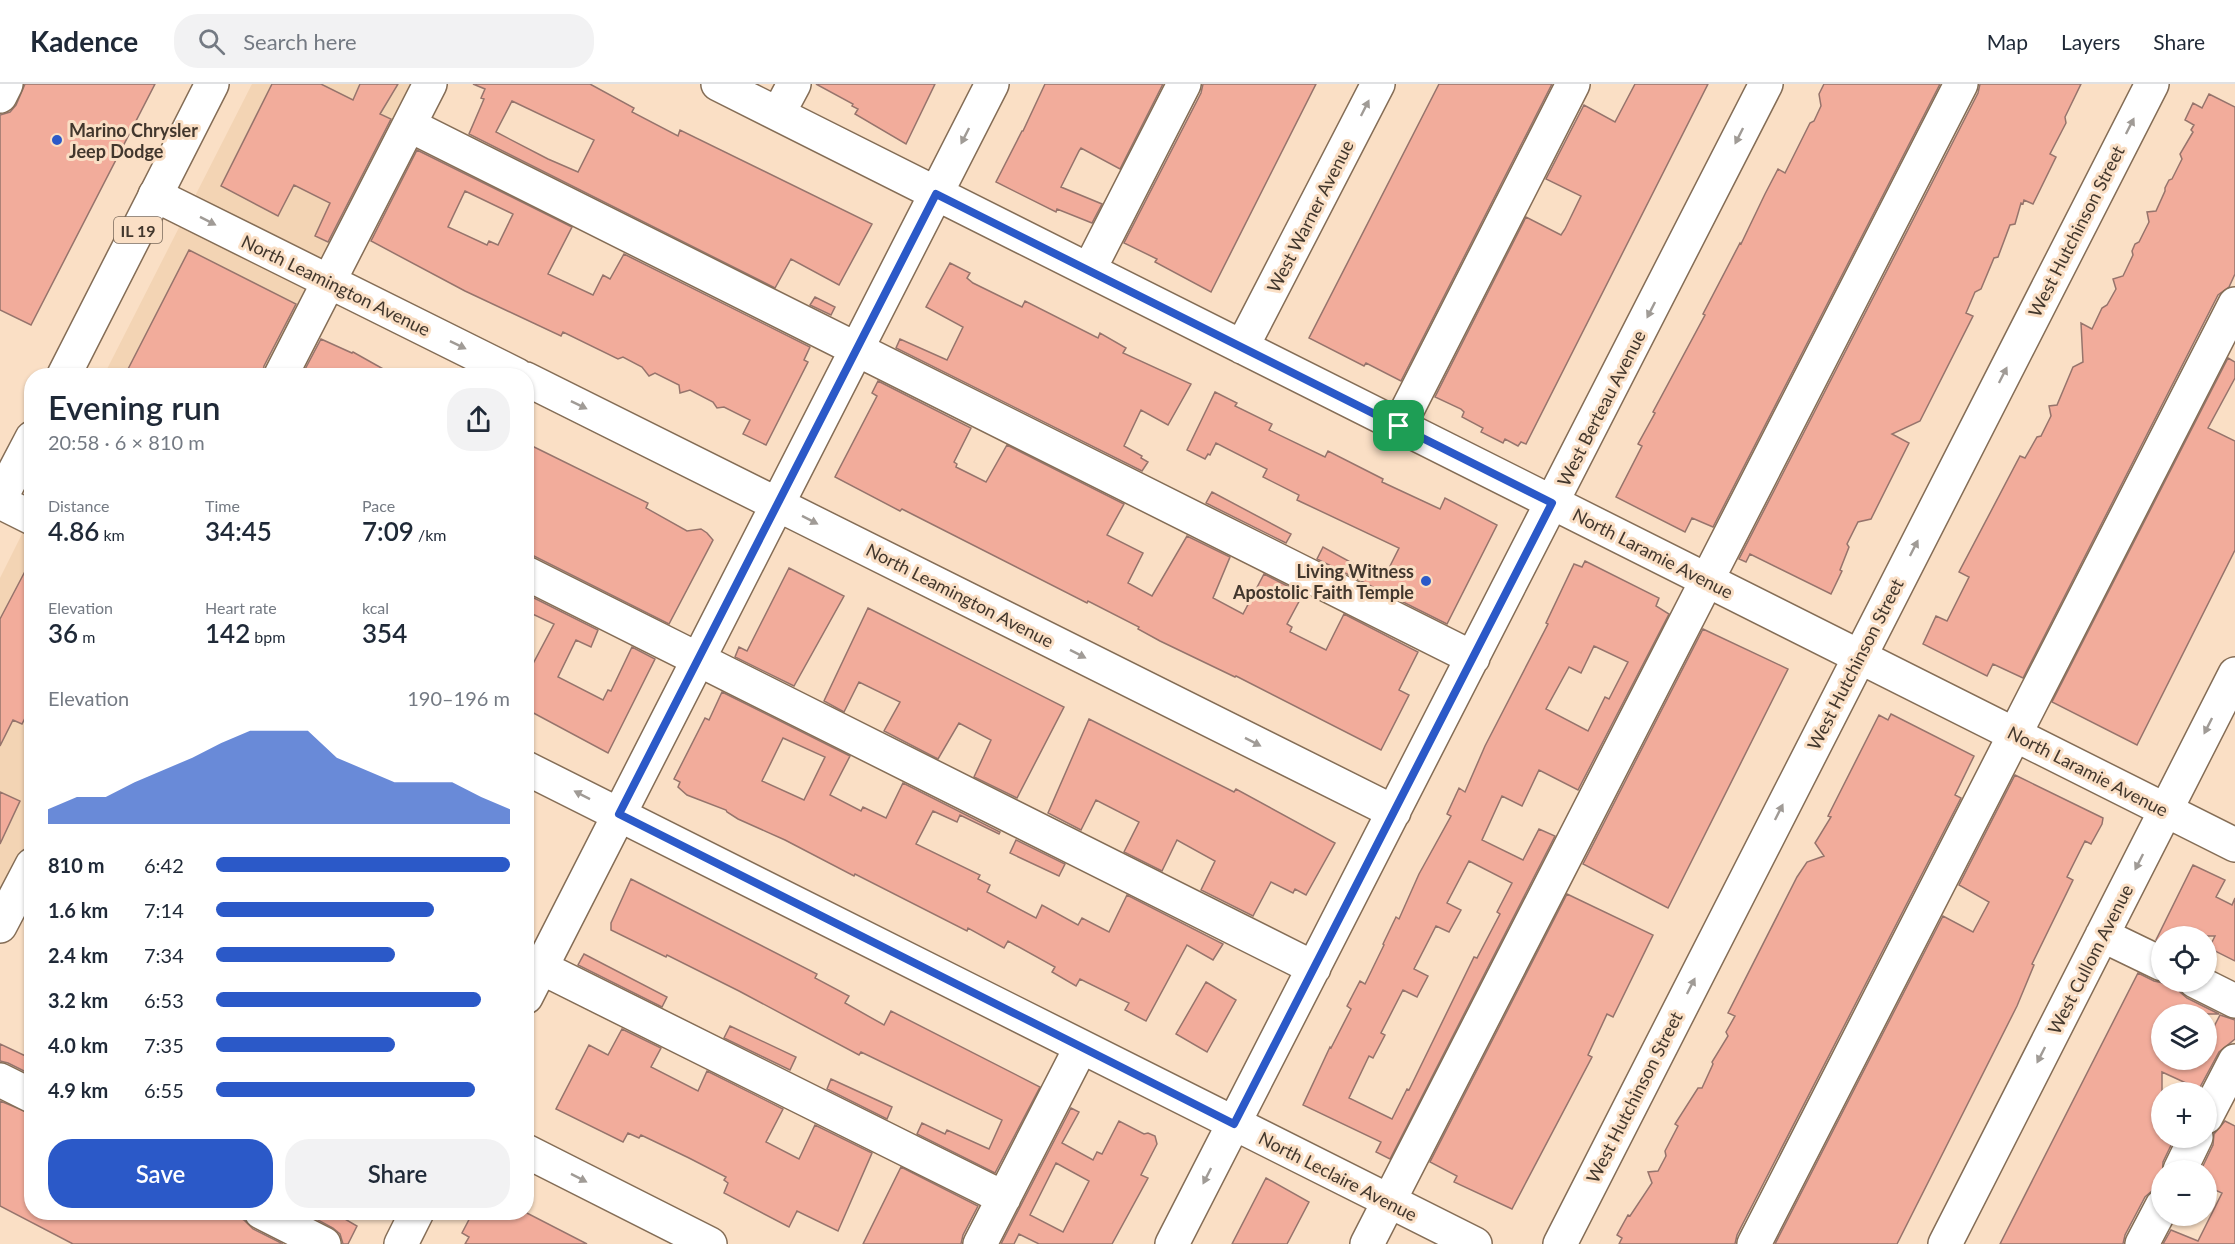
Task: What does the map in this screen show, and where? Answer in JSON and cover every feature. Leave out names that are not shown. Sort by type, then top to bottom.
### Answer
[{"type":"street","points":[[0,96],[6,84]]},
{"type":"street","name":"IL 19","points":[[68,368],[212,84]]},
{"type":"street","points":[[285,368],[430,84]]},
{"type":"street","name":"North Laramie Avenue","points":[[718,84],[2235,845]]},
{"type":"street","points":[[778,114],[794,84]]},
{"type":"street","points":[[992,84],[619,814],[534,964],[1004,1198]]},
{"type":"street","points":[[1089,270],[1184,84]]},
{"type":"street","name":"West Warner Avenue","points":[[1242,347],[1378,84]]},
{"type":"street","points":[[1399,426],[1573,84]]},
{"type":"street","name":"West Berteau Avenue","points":[[1172,1244],[1766,84]]},
{"type":"street","points":[[1367,1244],[1961,84]]},
{"type":"street","name":"West Hutchinson Street","points":[[1560,1244],[1858,656],[2152,84]]},
{"type":"street","points":[[409,125],[1473,658]]},
{"type":"street","name":"North Leamington Avenue","points":[[155,195],[504,368]]},
{"type":"street","points":[[1754,1244],[2235,304]]},
{"type":"street","name":"North Leamington Avenue","points":[[534,384],[1394,812]]},
{"type":"street","points":[[24,454],[0,501],[24,514]]},
{"type":"street","points":[[534,577],[1314,968]]},
{"type":"street","name":"West Cullom Avenue","points":[[1945,1244],[2235,674]]},
{"type":"street","name":"North Leclaire Avenue","points":[[534,772],[1475,1244]]},
{"type":"street","points":[[0,926],[24,880]]},
{"type":"street","points":[[2102,935],[2151,959]]},
{"type":"street","points":[[2217,992],[2235,1001]]},
{"type":"street","points":[[980,1244],[1081,1047]]},
{"type":"street","points":[[2217,1096],[2235,1061]]},
{"type":"street","points":[[0,1080],[24,1092]]},
{"type":"street","points":[[534,1155],[710,1244]]},
{"type":"street","points":[[277,1220],[324,1244]]},
{"type":"street","points":[[400,1244],[413,1220]]},
{"type":"street","points":[[2142,1244],[2151,1226]]},
{"type":"shaded area","points":[[252,84],[427,84],[283,368],[108,368]]},
{"type":"shaded area","points":[[24,530],[24,875],[0,923],[0,578]]},
{"type":"building","points":[[25,84],[155,84],[31,325],[0,310],[0,115],[10,112],[16,105]]},
{"type":"building","points":[[272,84],[321,84],[353,100],[360,84],[398,84],[380,114],[391,119],[328,242],[315,236],[330,203],[294,185],[278,216],[221,186]]},
{"type":"building","points":[[473,84],[590,84],[634,108],[632,112],[678,136],[680,130],[872,224],[839,285],[791,259],[775,288],[469,134],[484,99],[481,98],[485,89]],"holes":[[[512,101],[594,140],[578,172],[496,132]]]},
{"type":"building","points":[[816,84],[935,84],[906,144],[855,114],[858,109],[852,106],[853,104]]},
{"type":"building","points":[[1045,84],[1163,84],[1120,169],[1081,148],[1079,151],[1061,187],[1102,204],[1092,223],[1057,209],[1056,212],[996,182]]},
{"type":"building","points":[[1203,84],[1316,84],[1211,292],[1155,262],[1157,259],[1124,243],[1201,93]]},
{"type":"building","points":[[1439,84],[1552,84],[1401,381],[1366,363],[1364,366],[1309,338]]},
{"type":"building","points":[[1635,84],[1708,84],[1526,444],[1521,442],[1518,446],[1505,439],[1503,443],[1481,432],[1483,428],[1462,417],[1464,412],[1461,409],[1435,397],[1526,217],[1561,235],[1565,229],[1581,196],[1546,179],[1584,105],[1615,122]]},
{"type":"building","points":[[1824,84],[1940,84],[1713,527],[1692,518],[1685,532],[1616,497],[1642,446],[1638,444],[1655,413],[1653,412],[1705,315],[1703,314],[1778,169],[1785,173],[1810,123],[1814,121],[1821,106],[1819,94]]},
{"type":"building","points":[[1980,84],[2081,84],[2065,117],[2066,123],[2050,154],[2056,157],[2033,204],[2024,200],[2023,204],[2021,203],[2015,224],[2010,225],[1998,257],[1994,258],[1981,289],[1975,292],[1966,313],[1973,316],[1920,421],[1892,434],[1909,443],[1871,519],[1858,522],[1847,544],[1849,547],[1840,570],[1842,571],[1831,594],[1750,554],[1746,562],[1739,559],[1978,93]]},
{"type":"building","points":[[2209,94],[2235,107],[2235,274],[2229,287],[2218,295],[2023,678],[1993,664],[1987,676],[1923,644],[1936,616],[1947,621],[1969,577],[1959,572],[2020,456],[2025,458],[2037,437],[2041,436],[2051,416],[2049,406],[2057,405],[2073,367],[2083,362],[2081,323],[2092,329],[2102,308],[2107,305],[2116,289],[2113,279],[2123,276],[2133,255],[2135,244],[2139,242],[2149,222],[2147,212],[2156,211],[2169,180],[2172,179],[2182,159],[2180,154],[2193,132],[2191,130],[2194,125],[2185,120],[2193,103],[2202,108]]},
{"type":"building","points":[[417,150],[572,227],[548,274],[593,295],[603,275],[610,279],[624,254],[810,347],[804,360],[808,362],[766,445],[743,434],[750,420],[724,407],[717,408],[713,402],[690,390],[680,393],[679,385],[655,373],[649,376],[642,367],[623,357],[618,359],[563,332],[561,336],[465,291],[371,241]],"holes":[[[465,191],[513,214],[498,245],[489,241],[487,245],[448,227]]]},
{"type":"building","points":[[189,250],[296,304],[264,368],[129,368]]},
{"type":"building","points":[[950,263],[970,273],[967,278],[973,283],[1022,307],[1025,301],[1098,338],[1100,333],[1126,348],[1123,353],[1191,384],[1168,425],[1141,410],[1124,446],[1148,462],[1142,471],[896,348],[900,339],[947,360],[963,327],[926,307]]},
{"type":"building","points":[[815,297],[835,307],[831,315],[810,305]]},
{"type":"building","points":[[321,339],[353,352],[382,368],[306,368]]},
{"type":"building","points":[[2228,358],[2235,362],[2235,378],[2208,428],[2235,441],[2235,550],[2137,745],[2052,702]]},
{"type":"building","points":[[878,381],[971,428],[954,462],[957,464],[956,467],[986,482],[1007,445],[1124,504],[1107,535],[1143,553],[1128,583],[1152,596],[1187,536],[1230,557],[1213,598],[1243,614],[1264,574],[1303,594],[1287,624],[1292,627],[1290,632],[1326,650],[1344,614],[1418,652],[1399,690],[1409,695],[1381,750],[1236,676],[1160,641],[1138,629],[1139,627],[1088,601],[1087,603],[835,477],[877,396],[872,393]]},
{"type":"building","points":[[1215,392],[1237,403],[1235,406],[1272,424],[1269,430],[1325,457],[1328,451],[1383,479],[1382,482],[1440,509],[1445,498],[1497,525],[1447,624],[1317,559],[1323,547],[1383,580],[1399,548],[1297,500],[1299,495],[1263,477],[1267,469],[1216,443],[1210,455],[1208,454],[1205,459],[1187,450]]},
{"type":"building","points":[[534,447],[648,503],[646,508],[687,531],[701,529],[713,540],[669,624],[534,556]]},
{"type":"building","points":[[1212,492],[1291,534],[1286,543],[1206,503]]},
{"type":"building","points":[[1585,561],[1659,598],[1656,606],[1669,614],[1578,790],[1539,770],[1522,806],[1502,796],[1482,840],[1523,860],[1539,829],[1555,836],[1390,1159],[1376,1152],[1381,1142],[1303,1105],[1351,1009],[1347,1006],[1360,981],[1365,984],[1396,917],[1399,919],[1419,874],[1451,816],[1447,814],[1459,788],[1465,792],[1485,746],[1548,624],[1546,623],[1574,564],[1582,567]],"holes":[[[1594,646],[1628,662],[1609,699],[1605,697],[1588,731],[1546,709],[1569,667],[1581,673]],[[1469,861],[1512,883],[1497,912],[1500,914],[1477,958],[1474,957],[1409,1090],[1407,1089],[1392,1119],[1349,1098],[1369,1056],[1373,1058],[1385,1035],[1381,1033],[1403,990],[1417,997],[1428,976],[1414,969],[1436,926],[1449,932],[1461,910],[1447,903]]]},
{"type":"building","points":[[789,568],[844,596],[794,686],[735,657],[739,647],[747,651]]},
{"type":"building","points":[[24,573],[24,720],[22,724],[13,720],[0,746],[0,619]]},
{"type":"building","points":[[534,598],[598,630],[591,647],[576,640],[558,677],[603,700],[608,690],[611,691],[632,647],[655,659],[608,753],[534,713],[534,662],[554,624],[534,615]]},
{"type":"building","points":[[868,608],[1064,707],[1017,798],[974,777],[991,740],[959,723],[938,759],[884,731],[900,702],[859,682],[844,712],[824,701]]},
{"type":"building","points":[[1703,629],[1788,669],[1668,908],[1583,864]]},
{"type":"building","points":[[722,692],[850,756],[830,795],[861,811],[863,807],[886,818],[903,783],[1000,832],[999,834],[960,815],[957,822],[933,811],[916,844],[980,875],[978,879],[990,885],[987,892],[1036,918],[1042,905],[1078,925],[1082,918],[1109,932],[1127,895],[1223,944],[1213,960],[1187,945],[1146,1021],[1125,1010],[1129,1003],[1080,979],[1076,986],[1052,972],[1055,967],[1008,941],[1004,948],[968,928],[967,931],[855,874],[854,876],[785,840],[738,819],[726,810],[687,795],[678,787],[680,782],[674,779],[705,718],[709,720]],"holes":[[[783,738],[825,757],[804,800],[762,781]]]},
{"type":"building","points":[[1891,714],[1974,756],[1955,795],[1961,798],[1737,1235],[1735,1244],[1619,1244],[1622,1238],[1617,1235],[1628,1215],[1630,1216],[1652,1183],[1648,1172],[1658,1171],[1678,1126],[1675,1124],[1698,1088],[1702,1088],[1712,1062],[1728,1036],[1726,1032],[1735,1016],[1728,1013],[1797,877],[1807,862],[1824,856],[1815,843],[1831,817],[1828,816],[1879,715],[1888,720]]},
{"type":"building","points":[[1089,719],[1234,792],[1236,789],[1335,843],[1306,895],[1295,889],[1293,893],[1271,882],[1253,916],[1201,890],[1215,861],[1177,840],[1162,871],[1124,852],[1139,822],[1096,800],[1081,830],[1048,813]]},
{"type":"building","points":[[2015,775],[2103,818],[2102,824],[2091,844],[2085,841],[2067,877],[2073,880],[2032,964],[2034,965],[2017,1006],[1897,1244],[1775,1244],[1943,916],[1973,932],[1989,902],[1959,885]]},
{"type":"building","points":[[0,792],[20,801],[0,844]]},
{"type":"building","points":[[1016,840],[1065,864],[1059,876],[1010,853]]},
{"type":"building","points":[[2193,865],[2225,880],[2216,897],[2232,905],[2235,898],[2235,961],[2217,952],[2217,926],[2163,926]]},
{"type":"building","points":[[631,879],[817,974],[815,978],[849,996],[845,1003],[884,1025],[891,1011],[1040,1087],[995,1173],[917,1134],[922,1123],[945,1134],[947,1130],[989,1149],[1002,1120],[861,1052],[859,1055],[739,991],[611,930],[611,923]]},
{"type":"building","points":[[1567,894],[1653,935],[1613,1017],[1607,1014],[1588,1055],[1592,1057],[1512,1209],[1454,1182],[1457,1176],[1430,1162]]},
{"type":"building","points":[[584,954],[667,997],[662,1007],[578,965]]},
{"type":"building","points":[[2138,973],[2151,980],[2151,992],[2180,992],[2199,1004],[2151,1004],[2151,1070],[2209,1070],[2203,1082],[2184,1082],[2162,1072],[2162,1082],[2151,1082],[2151,1148],[2170,1148],[2164,1160],[2151,1160],[2151,1192],[2145,1197],[2125,1235],[2123,1244],[2000,1244]]},
{"type":"building","points":[[1206,982],[1236,1000],[1207,1052],[1176,1034]]},
{"type":"building","points":[[2220,1015],[2235,1020],[2235,1039],[2217,1056],[2217,1021]]},
{"type":"building","points":[[730,1026],[796,1057],[790,1070],[724,1038]]},
{"type":"building","points":[[622,1029],[661,1048],[651,1067],[698,1091],[707,1071],[783,1109],[766,1142],[799,1159],[815,1125],[872,1153],[838,1231],[797,1211],[789,1227],[724,1193],[728,1183],[724,1180],[726,1177],[689,1158],[641,1135],[639,1138],[628,1133],[623,1142],[556,1109],[589,1045],[608,1055]]},
{"type":"building","points":[[0,1044],[24,1055],[24,1071],[8,1063],[0,1061]]},
{"type":"building","points":[[831,1079],[892,1107],[887,1119],[827,1089]]},
{"type":"building","points":[[0,1101],[24,1111],[24,1218],[0,1206]]},
{"type":"building","points":[[1071,1108],[1079,1112],[1062,1143],[1093,1160],[1097,1152],[1102,1154],[1119,1121],[1144,1134],[1155,1136],[1157,1144],[1141,1175],[1148,1178],[1112,1244],[1039,1244],[1019,1234],[1014,1244],[1001,1244]],"holes":[[[1056,1163],[1089,1181],[1063,1232],[1030,1215]]]},
{"type":"building","points":[[2225,1121],[2235,1126],[2235,1244],[2163,1244],[2171,1230],[2198,1241],[2206,1226],[2217,1226],[2217,1203],[2222,1193],[2217,1191],[2217,1160],[2206,1160],[2212,1148],[2217,1148],[2217,1130]]},
{"type":"building","points":[[901,1167],[978,1206],[963,1235],[961,1244],[863,1244]]},
{"type":"building","points":[[1266,1178],[1309,1202],[1287,1244],[1232,1244]]},
{"type":"building","points":[[534,1217],[587,1244],[465,1244],[469,1237],[462,1233],[469,1220],[534,1220]]},
{"type":"building","points":[[27,1220],[244,1220],[253,1229],[283,1244],[73,1244]]},
{"type":"building","points":[[318,1220],[347,1220],[357,1226],[348,1244],[343,1244],[340,1234]]},
{"type":"place","name":"Marino Chrysler Jeep Dodge","points":[[57,140]]},
{"type":"place","name":"Living Witness Apostolic Faith Temple","points":[[1426,581]]},
{"type":"route","points":[[936,194],[1399,426],[1552,503],[1234,1124],[619,814],[936,194]]}]
